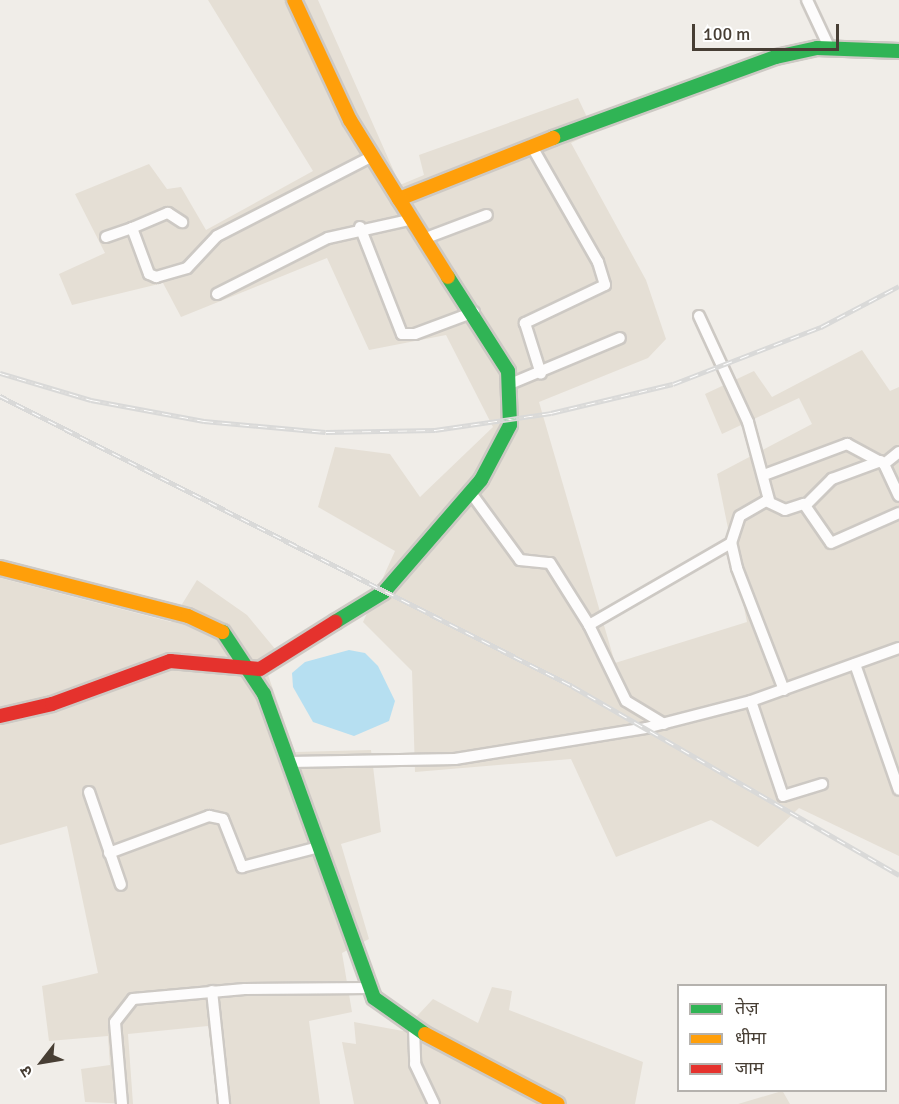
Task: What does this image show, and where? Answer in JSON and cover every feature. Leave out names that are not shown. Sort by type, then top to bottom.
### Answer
[{"type":"main road","points":[[0,716],[52,704],[170,661],[255,671],[379,596],[471,493],[505,441],[512,409],[510,384],[504,362],[426,238],[371,157],[294,0]]},
{"type":"main road","points":[[399,199],[531,145],[776,57],[830,49],[899,51]]},
{"type":"main road","points":[[0,568],[212,625],[240,649],[255,671],[290,762],[369,988],[382,1007],[414,1028],[558,1104]]},
{"type":"street","points":[[807,0],[830,49]]},
{"type":"street","points":[[531,145],[598,262],[605,285],[525,323],[541,374]]},
{"type":"street","points":[[132,228],[149,274],[156,277],[187,268],[218,236],[371,157]]},
{"type":"street","points":[[106,237],[168,213],[182,222]]},
{"type":"street","points":[[426,238],[487,215]]},
{"type":"street","points":[[217,294],[305,247],[360,227],[413,219]]},
{"type":"street","points":[[360,227],[402,334],[415,334],[474,312]]},
{"type":"street","points":[[699,316],[748,422],[769,500],[784,510],[806,505],[832,479],[882,463],[899,452]]},
{"type":"street","points":[[510,384],[541,374],[620,338]]},
{"type":"street","points":[[764,475],[847,444],[882,463],[899,496]]},
{"type":"street","points":[[471,493],[520,560],[550,563],[589,625],[626,701],[664,724]]},
{"type":"street","points":[[589,625],[731,543],[745,511],[769,500]]},
{"type":"street","points":[[806,505],[831,543],[899,513]]},
{"type":"street","points":[[731,543],[784,690]]},
{"type":"street","points":[[290,762],[455,759],[664,724],[752,701],[899,648]]},
{"type":"street","points":[[855,664],[899,790]]},
{"type":"street","points":[[752,701],[783,795],[822,784]]},
{"type":"street","points":[[89,792],[121,885]]},
{"type":"street","points":[[109,853],[209,816],[223,819],[242,867],[319,847]]},
{"type":"street","points":[[122,1104],[115,1022],[120,1010],[134,999],[212,992],[369,988]]},
{"type":"street","points":[[212,992],[224,1104]]},
{"type":"street","points":[[414,1028],[415,1064],[434,1104]]},
{"type":"shaded area","points":[[208,0],[318,0],[400,185],[424,175],[419,155],[578,98],[594,132],[571,143],[646,280],[666,339],[648,358],[539,402],[615,663],[747,622],[717,474],[812,424],[799,398],[722,434],[705,394],[754,371],[772,397],[862,350],[890,391],[899,387],[899,856],[799,808],[758,847],[711,820],[616,857],[571,759],[415,772],[412,671],[363,622],[395,551],[318,507],[335,447],[390,454],[420,497],[493,427],[446,335],[369,350],[327,258],[181,317],[163,283],[72,305],[59,274],[105,253],[75,194],[149,164],[167,189],[181,187],[206,230],[313,171]]},
{"type":"shaded area","points":[[0,578],[171,622],[197,580],[247,615],[285,661],[268,675],[295,752],[371,750],[381,832],[341,844],[369,939],[342,953],[352,1012],[309,1021],[320,1104],[219,1104],[208,1026],[128,1034],[133,1104],[85,1102],[81,1069],[110,1065],[108,1036],[49,1041],[42,986],[98,973],[67,826],[0,845]]},
{"type":"shaded area","points":[[492,987],[512,991],[509,1010],[643,1062],[635,1104],[354,1104],[342,1042],[356,1044],[354,1022],[403,1031],[433,999],[478,1023]]},
{"type":"shaded area","points":[[783,1092],[790,1104],[738,1104]]},
{"type":"water","points":[[349,650],[365,653],[378,666],[395,701],[389,721],[354,736],[313,722],[293,687],[292,673],[305,662]]},
{"type":"railway","points":[[0,373],[91,400],[204,421],[326,432],[435,430],[551,413],[673,384],[821,327],[899,286]]},
{"type":"railway","points":[[0,396],[572,686],[899,875]]},
{"type":"traffic: fast","points":[[553,138],[776,57],[817,48],[899,51]]},
{"type":"traffic: fast","points":[[335,622],[384,592],[481,480],[510,425],[508,371],[448,277]]},
{"type":"traffic: fast","points":[[223,632],[264,694],[374,998],[425,1034]]},
{"type":"traffic: slow","points":[[294,0],[350,120],[399,199],[553,138]]},
{"type":"traffic: slow","points":[[399,199],[448,277]]},
{"type":"traffic: slow","points":[[0,568],[188,616],[223,632]]},
{"type":"traffic: slow","points":[[425,1034],[558,1104]]},
{"type":"traffic: jam","points":[[0,716],[52,704],[170,661],[260,669],[335,622]]}]
